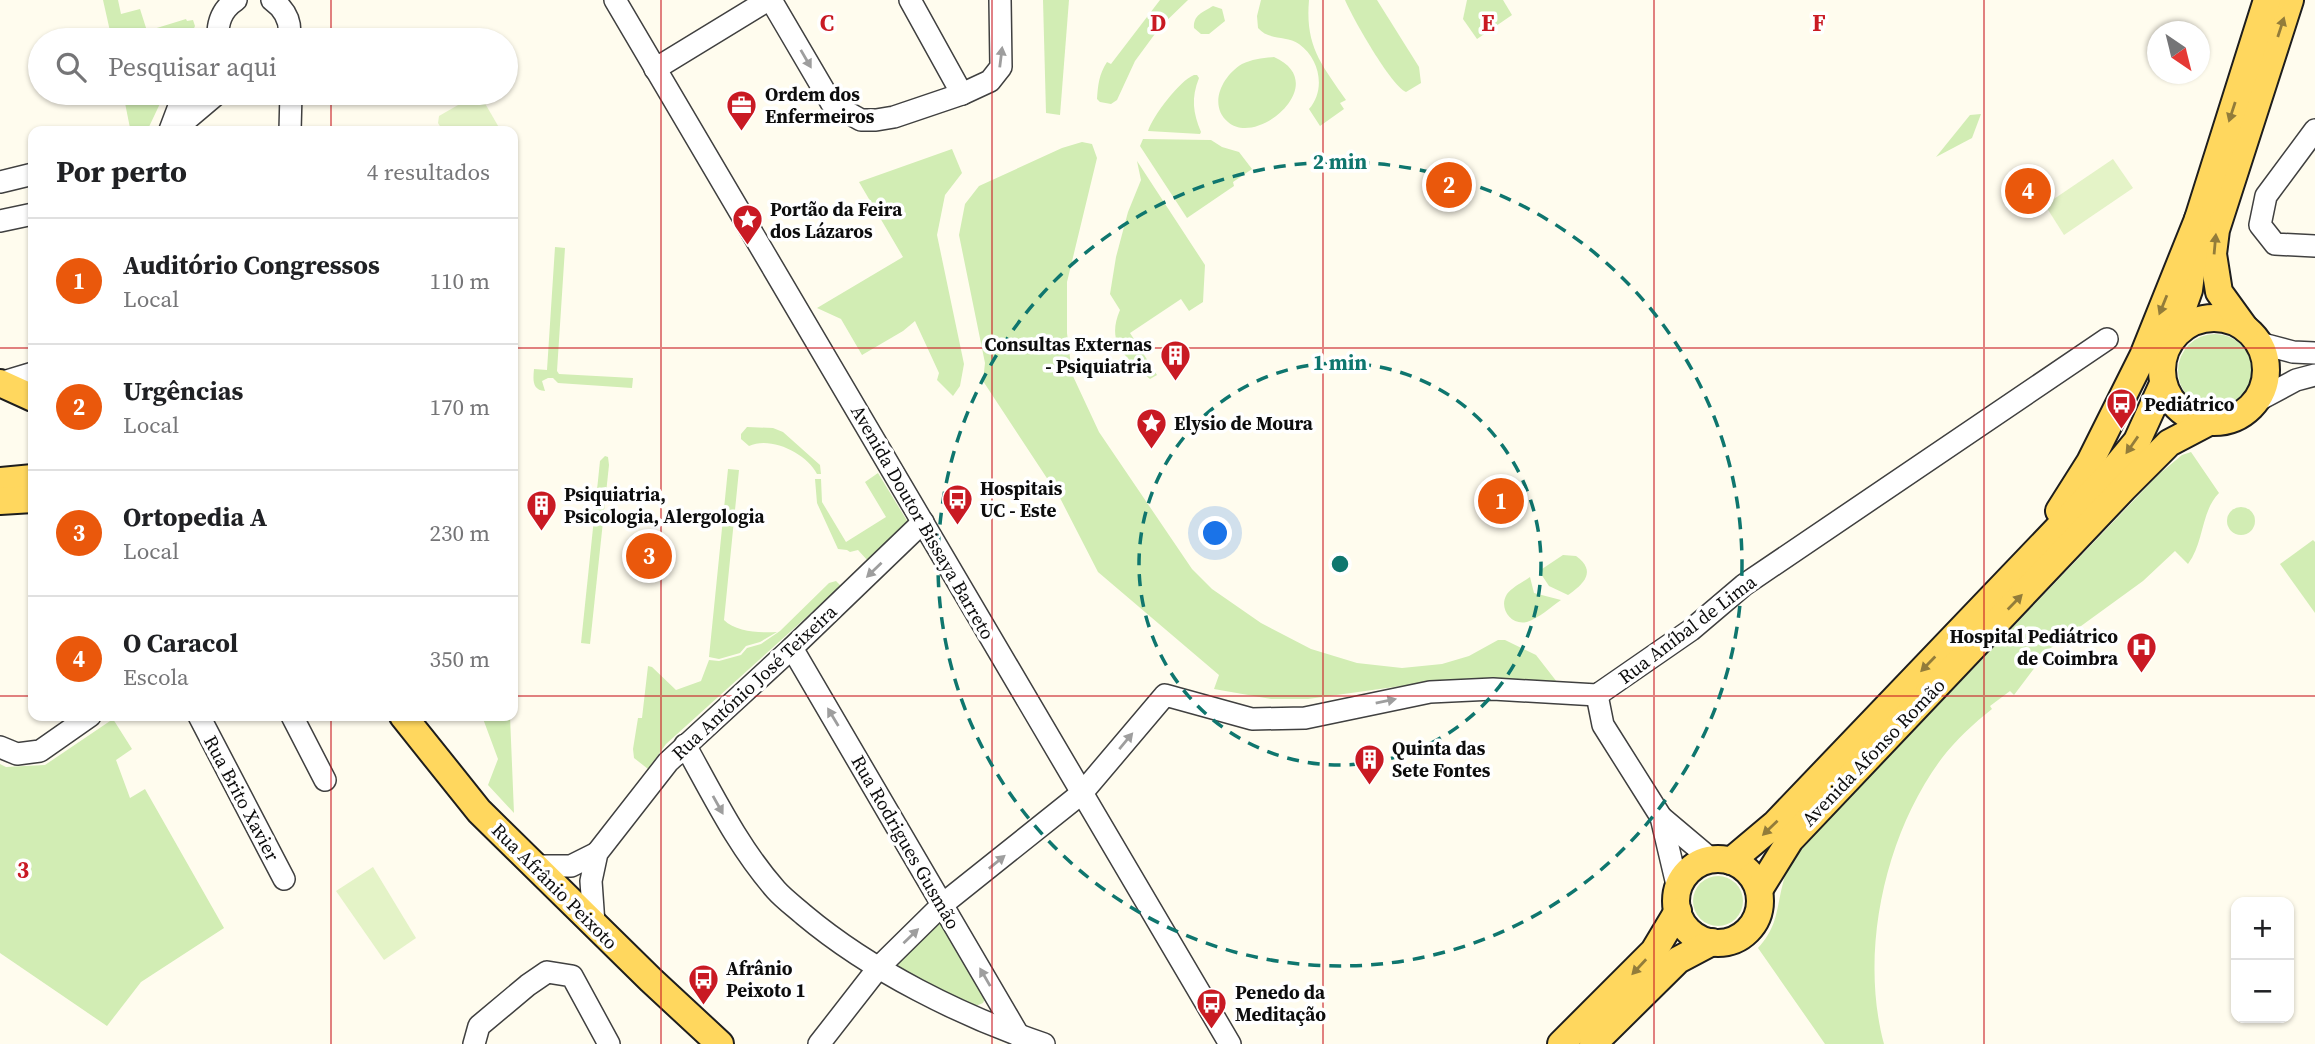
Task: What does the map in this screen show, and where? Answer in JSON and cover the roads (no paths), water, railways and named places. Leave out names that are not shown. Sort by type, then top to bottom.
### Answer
[{"type":"main road","points":[[2025,562],[2090,462],[2143,356],[2198,219],[2267,0]]},
{"type":"main road","points":[[2198,219],[2189,290],[2172,338],[2164,352],[2161,368],[2163,384],[2168,396],[2185,414],[2209,422],[2227,421],[2242,414],[2255,402],[2263,388],[2266,373],[2265,358],[2219,292],[2213,254],[2216,230],[2290,0]]},
{"type":"main road","points":[[2172,338],[2184,327],[2215,317],[2231,320],[2252,336]]},
{"type":"main road","points":[[0,383],[28,396]]},
{"type":"main road","name":"Avenida Afonso Romão","points":[[1721,860],[1775,824],[2109,475],[2137,441],[2163,384]]},
{"type":"main road","name":"Avenida Afonso Romão","points":[[1759,890],[1790,840],[2124,488],[2169,443],[2209,422]]},
{"type":"main road","points":[[0,481],[28,478]]},
{"type":"main road","points":[[0,501],[28,499]]},
{"type":"main road","name":"Rua Afrânio Peixoto","points":[[407,721],[479,811],[720,1044]]},
{"type":"main road","points":[[1561,1044],[1654,951],[1689,871],[1698,864],[1721,860],[1749,872],[1759,890],[1760,904],[1757,917],[1749,929],[1739,937],[1712,943],[1678,960],[1593,1044]]},
{"type":"main road","points":[[1678,900],[1682,923],[1700,939],[1712,943]]},
{"type":"street","points":[[217,28],[221,15],[236,0]]},
{"type":"street","name":"Avenida Doutor Bissaya Barreto","points":[[615,0],[1230,1044]]},
{"type":"street","points":[[655,69],[770,0],[832,104],[861,120],[894,117],[962,94],[990,81],[1001,67],[1000,0]]},
{"type":"street","points":[[910,0],[962,94]]},
{"type":"street","points":[[280,4],[289,20],[289,28]]},
{"type":"street","points":[[173,126],[180,105]]},
{"type":"street","points":[[177,126],[203,105]]},
{"type":"street","points":[[288,105],[290,126]]},
{"type":"street","points":[[2315,130],[2266,196],[2260,225],[2275,244],[2315,246]]},
{"type":"street","points":[[0,182],[28,175]]},
{"type":"street","points":[[0,221],[28,215]]},
{"type":"street","points":[[2252,336],[2293,352],[2315,354]]},
{"type":"street","name":"Rua Aníbal de Lima","points":[[1082,793],[1165,695],[1252,719],[1304,718],[1430,692],[1493,689],[1597,695],[1691,630],[1744,585],[2107,340]]},
{"type":"street","points":[[0,383],[28,375]]},
{"type":"street","points":[[2255,402],[2296,380],[2315,375]]},
{"type":"street","name":"Rua António José Teixeira","points":[[594,924],[591,881],[597,853],[668,762],[923,522]]},
{"type":"street","name":"Rua Rodrigues Gusmão","points":[[792,648],[1020,1036]]},
{"type":"street","points":[[1597,695],[1603,725],[1661,817],[1678,900]]},
{"type":"street","points":[[0,747],[17,754],[40,751],[83,721]]},
{"type":"street","name":"Rua Brito Xavier","points":[[202,721],[285,880]]},
{"type":"street","points":[[295,721],[325,780]]},
{"type":"street","points":[[685,745],[735,835],[777,892],[826,933],[879,967],[969,1017],[1044,1044]]},
{"type":"street","points":[[819,1044],[879,967],[943,904],[1082,793]]},
{"type":"street","points":[[1661,817],[1721,860]]},
{"type":"street","name":"Rua António José Teixeira","points":[[534,866],[570,866],[597,853]]},
{"type":"street","points":[[474,1044],[480,1026],[547,972],[572,976],[609,1044]]},
{"type":"place","name":"Ordem dos Enfermeiros","points":[[742,132]]},
{"type":"place","name":"Urgências","points":[[1449,185]]},
{"type":"place","name":"O Caracol","points":[[2028,191]]},
{"type":"place","name":"Portão da Feira dos Lázaros","points":[[747,247]]},
{"type":"place","name":"Consultas Externas - Psiquiatria","points":[[1175,382]]},
{"type":"place","name":"Pediátrico","points":[[2121,431]]},
{"type":"place","name":"Elysio de Moura","points":[[1151,450]]},
{"type":"place","name":"Auditório Congressos","points":[[1501,501]]},
{"type":"place","name":"Hospitais UC - Este","points":[[957,526]]},
{"type":"place","name":"Psiquiatria, Psicologia, Alergologia","points":[[541,532]]},
{"type":"place","name":"Ortopedia A","points":[[649,556]]},
{"type":"place","name":"Hospital Pediátrico de Coimbra","points":[[2141,674]]},
{"type":"place","name":"Quinta das Sete Fontes","points":[[1369,786]]},
{"type":"place","name":"Afrânio Peixoto 1","points":[[703,1006]]},
{"type":"place","name":"Penedo da Meditação","points":[[1212,1030]]}]
